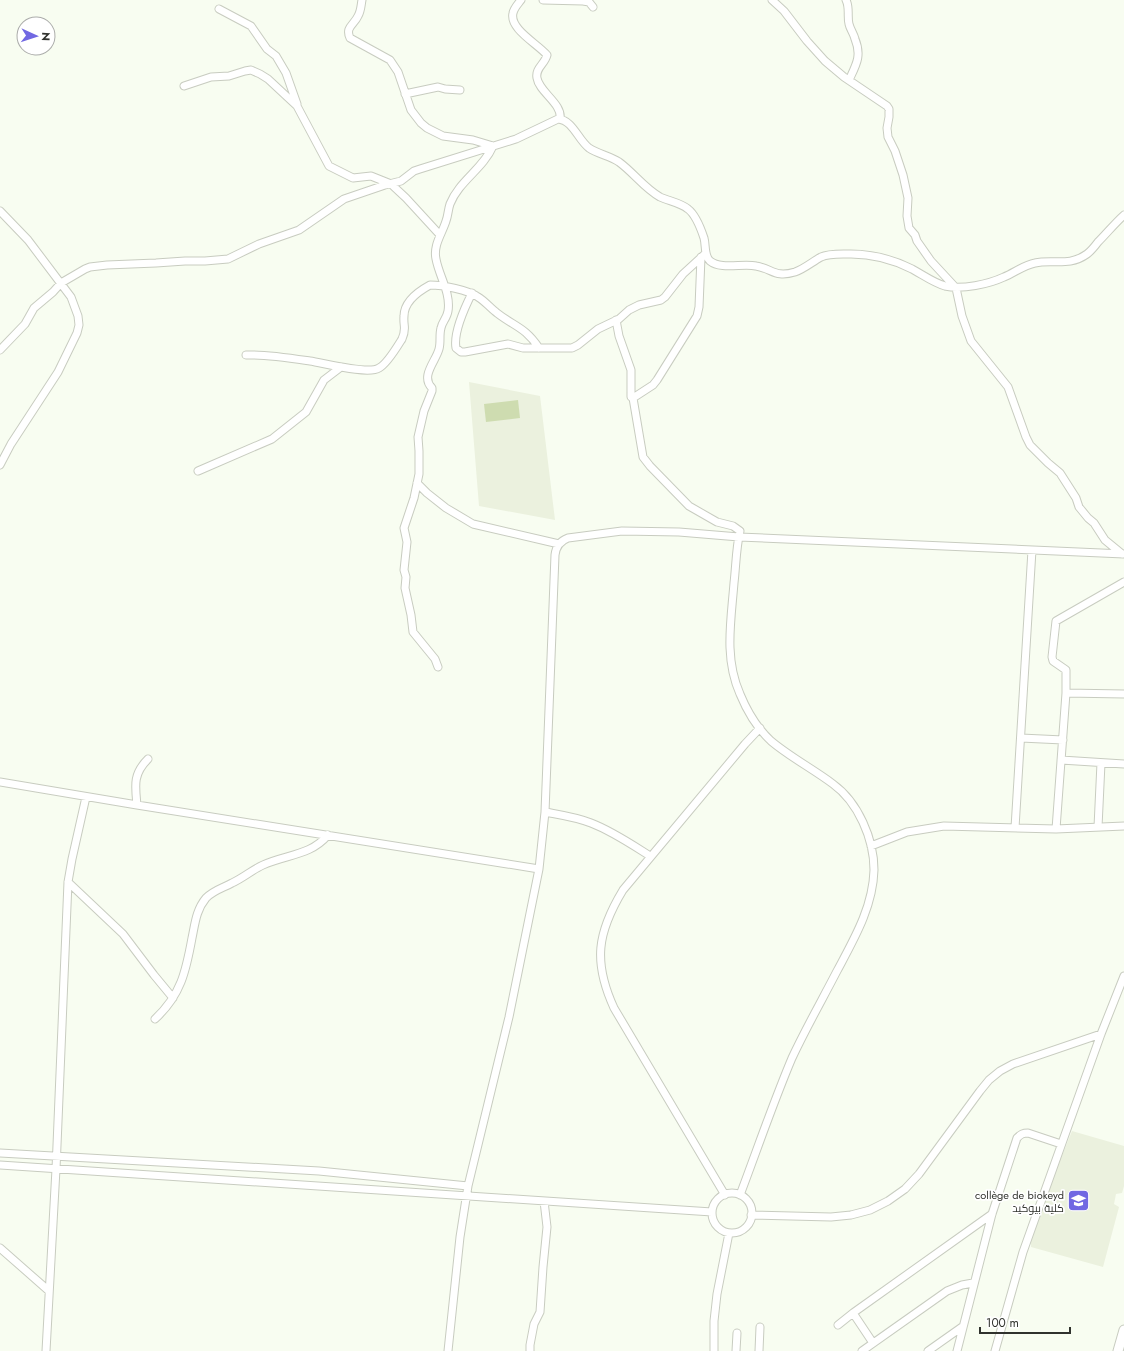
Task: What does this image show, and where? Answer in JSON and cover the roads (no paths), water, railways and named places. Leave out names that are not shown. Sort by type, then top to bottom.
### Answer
[{"type":"main road","points":[[1118,1351],[1124,1330]]},
{"type":"street","points":[[362,0],[359,15],[348,30],[350,38],[390,60],[398,72],[408,104],[414,115],[421,123],[433,132],[442,136],[473,140],[493,146]]},
{"type":"street","points":[[521,0],[515,8],[512,17],[515,25],[523,34],[547,55],[537,71],[537,80],[541,87],[553,100],[560,114],[560,119]]},
{"type":"street","points":[[543,0],[583,1],[589,2],[593,7]]},
{"type":"street","points":[[772,0],[784,11],[812,48],[849,80],[883,103],[889,109],[887,128],[888,137],[895,151],[903,175],[908,198],[907,216],[909,228],[931,261],[956,288],[962,316],[972,342],[1008,387],[1030,445],[1060,473],[1076,498],[1079,507],[1094,523],[1105,540],[1123,554]]},
{"type":"street","points":[[846,0],[849,7],[849,25],[858,44],[858,60],[849,80]]},
{"type":"street","points":[[219,9],[251,26],[267,49],[279,59],[300,112],[328,166],[353,178],[371,176],[391,184],[440,235]]},
{"type":"street","points":[[184,86],[211,76],[229,76],[251,70],[268,79],[293,102],[300,112]]},
{"type":"street","points":[[405,94],[438,87],[460,90]]},
{"type":"street","points":[[0,350],[25,324],[34,308],[61,283],[84,269],[97,266],[228,259],[259,244],[299,230],[344,199],[359,193],[401,181],[414,171],[516,139],[553,120],[560,119],[570,125],[580,140],[588,147],[598,154],[619,162],[648,190],[688,209],[699,226],[704,240],[704,255],[697,316],[657,380],[653,385],[633,398]]},
{"type":"street","points":[[438,667],[435,659],[413,632],[405,588],[406,577],[404,570],[407,542],[404,528],[420,467],[418,437],[424,411],[432,391],[432,388],[428,384],[427,378],[431,365],[439,350],[441,327],[445,321],[448,311],[448,298],[436,259],[436,246],[446,222],[448,210],[458,189],[469,179],[483,162],[493,146]]},
{"type":"street","points":[[0,211],[28,240],[71,297],[75,306],[79,325],[77,333],[58,372],[11,444],[0,465]]},
{"type":"street","points":[[704,255],[710,261],[717,264],[757,266],[778,274],[796,272],[828,255],[851,254],[878,256],[890,258],[941,285],[956,288],[978,285],[1003,278],[1038,262],[1066,263],[1077,259],[1088,254],[1114,224],[1124,215]]},
{"type":"street","points":[[472,293],[458,328],[456,345],[458,350],[465,352],[508,344],[523,348],[572,348],[598,329],[616,320],[629,310],[639,305],[661,300],[683,274],[704,255]]},
{"type":"street","points":[[246,355],[302,360],[367,371],[380,368],[399,344],[405,333],[406,329],[404,317],[405,308],[408,302],[430,285],[472,293],[483,300],[497,313],[522,328],[529,334],[539,348]]},
{"type":"street","points":[[616,320],[618,333],[631,370],[631,397],[633,398],[643,457],[689,506],[717,522],[733,526],[740,531],[729,636],[733,676],[740,694],[749,712],[770,739],[835,785],[851,803],[863,823],[871,846],[874,868],[872,891],[866,912],[851,946],[803,1035],[740,1195]]},
{"type":"street","points":[[198,471],[265,443],[278,434],[306,412],[324,380],[341,367]]},
{"type":"street","points":[[417,483],[446,508],[473,524],[559,544]]},
{"type":"street","points":[[448,1351],[466,1195],[509,1017],[539,869],[545,812],[555,555],[559,544],[568,538],[622,531],[679,532],[739,537],[1123,554]]},
{"type":"street","points":[[1016,828],[1032,550]]},
{"type":"street","points":[[1056,828],[1066,693],[1066,670],[1053,661],[1052,657],[1056,622],[1124,582]]},
{"type":"street","points":[[1066,693],[1124,694]]},
{"type":"street","points":[[725,1195],[614,1008],[606,990],[601,970],[600,950],[603,930],[612,907],[623,890],[650,856],[760,728]]},
{"type":"street","points":[[1021,738],[1063,740]]},
{"type":"street","points":[[137,805],[135,784],[137,774],[148,759]]},
{"type":"street","points":[[1061,760],[1124,764]]},
{"type":"street","points":[[1098,827],[1101,763]]},
{"type":"street","points":[[0,782],[539,869]]},
{"type":"street","points":[[46,1351],[56,1169],[68,882],[86,796]]},
{"type":"street","points":[[545,812],[590,822],[609,831],[650,856]]},
{"type":"street","points":[[871,846],[907,832],[925,828],[962,826],[1016,828],[1124,826]]},
{"type":"street","points":[[155,1018],[167,1007],[180,986],[186,968],[196,914],[207,897],[216,890],[231,884],[247,873],[264,865],[311,849],[321,843],[328,835]]},
{"type":"street","points":[[68,882],[123,934],[173,998]]},
{"type":"street","points":[[995,1351],[1023,1252],[1101,1034],[1124,976]]},
{"type":"street","points":[[751,1215],[831,1217],[851,1215],[870,1210],[888,1201],[905,1189],[919,1174],[980,1091],[989,1080],[1000,1071],[1026,1059],[1101,1034]]},
{"type":"street","points":[[957,1351],[973,1283],[992,1214],[1020,1134],[1028,1133],[1061,1144]]},
{"type":"street","points":[[0,1153],[319,1171],[468,1186]]},
{"type":"street","points":[[0,1165],[712,1212]]},
{"type":"street","points":[[725,1195],[740,1195],[749,1203],[751,1215],[750,1221],[742,1230],[736,1233],[724,1232],[716,1226],[712,1216],[715,1203],[725,1195]]},
{"type":"street","points":[[530,1351],[534,1324],[540,1312],[547,1227],[544,1201]]},
{"type":"street","points":[[838,1325],[992,1214]]},
{"type":"street","points":[[714,1351],[714,1322],[717,1294],[729,1233]]},
{"type":"street","points":[[0,1248],[49,1291]]},
{"type":"street","points":[[862,1351],[947,1291],[962,1284],[973,1283]]},
{"type":"street","points":[[853,1313],[873,1343]]},
{"type":"street","points":[[759,1351],[760,1327]]},
{"type":"street","points":[[928,1351],[962,1327]]},
{"type":"street","points":[[736,1351],[737,1333]]},
{"type":"place","name":"collège de biokeyd كلية بيوكيد","points":[[1079,1201]]}]
